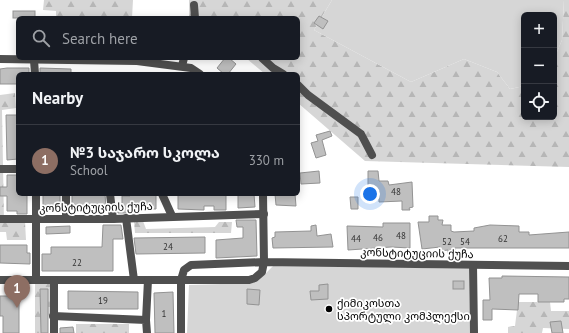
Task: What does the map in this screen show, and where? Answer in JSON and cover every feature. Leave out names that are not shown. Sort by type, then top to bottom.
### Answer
[{"type":"street","points":[[194,5],[195,16]]},
{"type":"street","points":[[0,59],[16,59]]},
{"type":"street","points":[[35,72],[34,60],[138,61],[186,66],[196,72]]},
{"type":"street","points":[[264,60],[280,72]]},
{"type":"street","points":[[300,87],[308,95],[361,134],[372,155]]},
{"type":"street","points":[[0,169],[16,169]]},
{"type":"street","points":[[36,196],[36,280]]},
{"type":"street","points":[[66,196],[66,218]]},
{"type":"street","points":[[110,196],[112,219]]},
{"type":"street","points":[[163,196],[172,216]]},
{"type":"street","points":[[0,280],[249,280],[255,278],[262,272],[264,262],[263,196]]},
{"type":"street","name":"კონსტიტუციის ქუჩა","points":[[0,219],[112,219],[264,214]]},
{"type":"street","points":[[126,218],[134,280]]},
{"type":"street","name":"კონსტიტუციის ქუჩა","points":[[181,280],[184,270],[191,265],[264,262],[569,266]]},
{"type":"street","points":[[474,265],[474,333]]},
{"type":"street","points":[[54,280],[54,333]]},
{"type":"street","points":[[147,333],[146,320],[148,280]]},
{"type":"street","points":[[181,280],[181,333]]},
{"type":"street","points":[[53,316],[146,320]]},
{"type":"green space","points":[[44,0],[133,0],[132,16],[56,16],[56,11],[43,10]]},
{"type":"green space","points":[[189,0],[332,0],[314,30],[411,82],[464,59],[497,72],[510,89],[521,87],[521,120],[557,120],[557,52],[562,40],[564,0],[569,0],[569,167],[365,161],[300,105],[300,72],[263,72],[248,60],[300,60],[300,16],[189,16]]},
{"type":"green space","points":[[332,0],[564,0],[562,40],[557,52],[557,12],[521,12],[521,87],[510,89],[497,72],[464,59],[411,82],[314,30]]},
{"type":"green space","points":[[15,93],[16,108],[2,110],[4,221],[25,222],[26,240],[7,240],[6,232],[0,232],[0,95]]},
{"type":"green space","points":[[143,221],[146,229],[215,227],[219,222],[232,222],[231,233],[135,233],[134,222]]},
{"type":"green space","name":"ქიმიკოსთა სპორტული კომპლექსი","points":[[274,265],[469,269],[470,333],[187,333],[189,285],[253,283]]},
{"type":"green space","points":[[35,283],[51,283],[51,315],[44,316],[44,333],[35,333]]},
{"type":"green space","points":[[518,302],[550,302],[551,311],[569,311],[569,329],[543,328],[542,333],[508,333],[508,327],[515,326]]},
{"type":"green space","points":[[76,324],[129,324],[129,333],[76,333]]},
{"type":"building","points":[[13,11],[35,11],[35,16],[16,16],[16,18],[13,18]]},
{"type":"building","points":[[319,16],[328,21],[323,29],[314,23]]},
{"type":"building","points":[[223,60],[231,60],[236,64],[230,72],[222,72],[217,68]]},
{"type":"building","points":[[29,68],[29,72],[16,72],[16,84],[0,84],[0,69]]},
{"type":"building","points":[[40,68],[71,69],[71,72],[40,72]]},
{"type":"building","points":[[6,115],[16,115],[16,159],[7,160]]},
{"type":"building","points":[[330,131],[332,136],[322,140],[326,155],[316,158],[311,143],[318,141],[316,135]]},
{"type":"building","points":[[319,171],[320,183],[301,184],[300,173]]},
{"type":"building","points":[[368,171],[378,171],[379,181],[388,181],[389,185],[412,182],[413,207],[409,208],[410,210],[402,210],[402,201],[379,202],[379,191],[368,191]]},
{"type":"building","points":[[7,175],[16,175],[16,196],[27,196],[27,214],[17,214],[17,211],[7,211],[7,196],[0,196],[0,187],[7,187]]},
{"type":"building","points":[[43,196],[60,196],[60,208],[43,208]]},
{"type":"building","points":[[72,196],[105,196],[106,209],[72,210]]},
{"type":"building","points":[[122,196],[156,196],[156,209],[138,209],[138,211],[130,211],[130,213],[118,213],[117,204],[122,204]]},
{"type":"building","points":[[178,196],[226,196],[226,210],[214,210],[214,206],[204,206],[204,210],[178,209]]},
{"type":"building","points":[[238,196],[254,196],[255,207],[238,208]]},
{"type":"building","points":[[275,196],[295,196],[296,206],[276,205]]},
{"type":"building","points":[[350,197],[358,197],[358,209],[351,209]]},
{"type":"building","points":[[429,216],[438,216],[438,220],[443,220],[442,225],[451,225],[451,231],[454,232],[474,231],[474,228],[490,225],[519,226],[519,232],[529,232],[529,235],[569,232],[569,248],[455,248],[455,254],[448,254],[448,250],[440,251],[440,247],[422,249],[418,222],[429,222]]},
{"type":"building","points":[[236,220],[256,220],[257,256],[216,258],[216,240],[243,238],[243,227],[237,227]]},
{"type":"building","points":[[383,223],[410,223],[410,248],[391,247],[348,250],[347,226],[383,227]]},
{"type":"building","points":[[103,225],[121,225],[123,239],[113,239],[113,271],[42,271],[42,254],[51,254],[51,247],[102,247]]},
{"type":"building","points":[[316,225],[317,236],[331,234],[333,247],[273,248],[272,238],[275,237],[275,232],[311,231],[311,226]]},
{"type":"building","points":[[70,226],[70,233],[46,234],[46,227]]},
{"type":"building","points":[[205,237],[205,253],[136,254],[134,238]]},
{"type":"building","points":[[0,245],[27,245],[27,253],[30,253],[30,264],[0,263]]},
{"type":"building","points":[[502,276],[569,277],[569,299],[564,299],[564,302],[538,302],[538,294],[519,294],[518,310],[492,309],[492,320],[483,320],[483,300],[490,300],[489,278],[502,278]]},
{"type":"building","points":[[453,281],[464,281],[464,289],[453,289]]},
{"type":"building","points":[[328,284],[328,299],[311,300],[310,291],[319,291],[319,285]]},
{"type":"building","points":[[40,289],[48,289],[48,333],[41,333]]},
{"type":"building","points":[[247,289],[260,290],[259,305],[247,304]]},
{"type":"building","points":[[68,291],[138,292],[138,309],[68,309]]},
{"type":"building","points":[[173,292],[174,333],[155,333],[154,293]]},
{"type":"building","points":[[0,296],[19,296],[19,333],[3,333],[3,316],[0,316]]},
{"type":"building","points":[[561,321],[563,333],[552,333],[550,322]]},
{"type":"building","points":[[73,327],[74,333],[60,333],[60,328]]},
{"type":"place","name":"№3 საჯარო სკოლა","points":[[17,308]]},
{"type":"place","name":"ქიმიკოსთა სპორტული კომპლექსი","points":[[329,309]]}]
